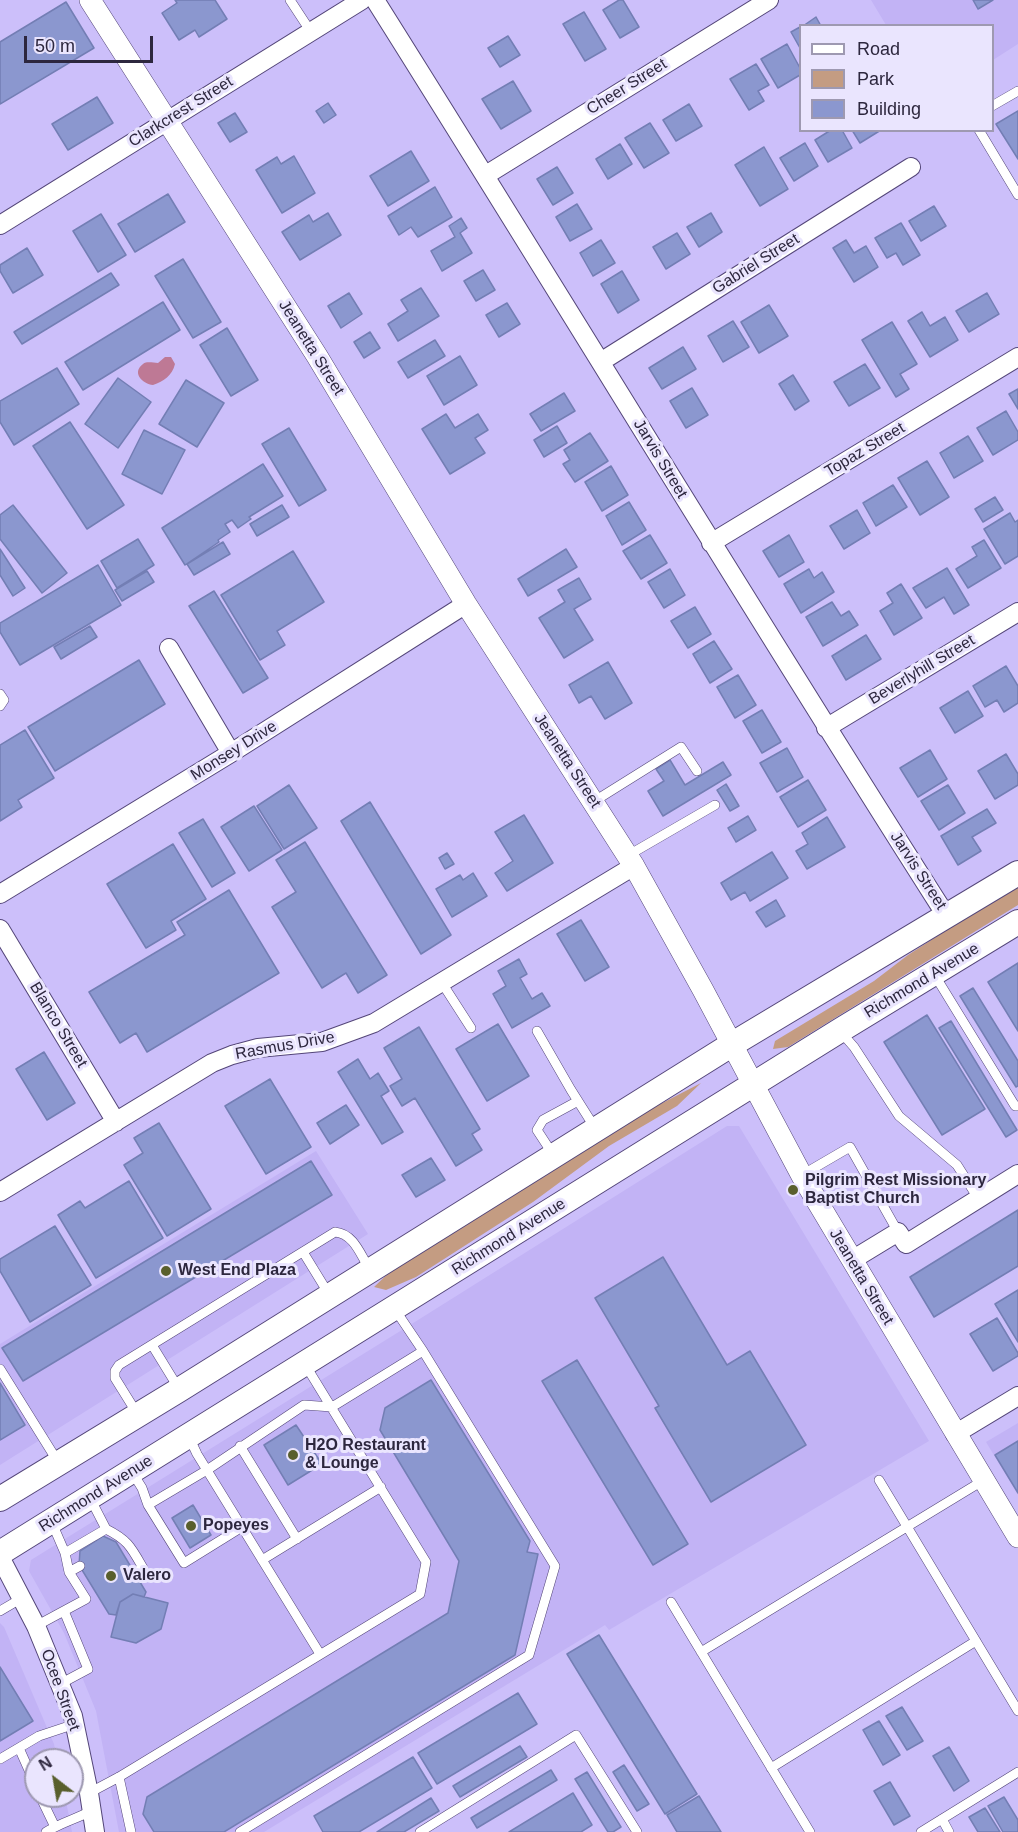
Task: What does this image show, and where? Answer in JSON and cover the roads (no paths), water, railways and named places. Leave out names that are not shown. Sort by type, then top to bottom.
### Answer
[{"type":"main road","points":[[0,1499],[179,1390],[731,1045],[1018,873]]},
{"type":"main road","name":"Richmond Avenue","points":[[0,1555],[839,1031],[1018,922]]},
{"type":"street","name":"Jeanetta Street","points":[[90,0],[317,356],[466,604],[631,861],[802,1176],[1018,1537]]},
{"type":"street","name":"Clarkcrest Street","points":[[0,225],[362,0]]},
{"type":"street","name":"Jarvis Street","points":[[375,0],[602,362],[826,728],[947,917]]},
{"type":"street","name":"Cheer Street","points":[[486,175],[769,0]]},
{"type":"street","name":"Gabriel Street","points":[[602,362],[911,168]]},
{"type":"street","name":"Topaz Street","points":[[711,543],[1018,357]]},
{"type":"street","name":"Monsey Drive","points":[[0,894],[231,753],[466,604]]},
{"type":"street","name":"Beverlyhill Street","points":[[826,728],[1018,612]]},
{"type":"street","points":[[169,648],[231,753]]},
{"type":"street","name":"Rasmus Drive","points":[[0,1192],[212,1063],[258,1048],[322,1042],[374,1023],[442,983],[631,861]]},
{"type":"street","name":"Blanco Street","points":[[0,929],[116,1122]]},
{"type":"street","points":[[852,1260],[898,1232],[906,1244],[1018,1174]]},
{"type":"street","points":[[955,1434],[1018,1396]]},
{"type":"street","name":"Ocee Street","points":[[0,1555],[36,1626],[75,1724],[95,1832]]},
{"type":"lane","points":[[290,0],[311,32]]},
{"type":"lane","points":[[994,105],[1018,91]]},
{"type":"lane","points":[[980,132],[1018,195]]},
{"type":"lane","points":[[0,694],[4,700],[0,706]]},
{"type":"lane","points":[[593,802],[681,747],[697,771]]},
{"type":"lane","points":[[631,861],[715,805]]},
{"type":"lane","points":[[934,974],[1015,1106],[1018,1106]]},
{"type":"lane","points":[[442,983],[471,1028]]},
{"type":"lane","points":[[537,1031],[596,1130]]},
{"type":"lane","points":[[839,1031],[854,1047],[899,1116],[957,1166],[978,1198]]},
{"type":"lane","points":[[554,1156],[537,1130],[543,1120],[578,1101]]},
{"type":"lane","points":[[802,1176],[850,1147],[898,1232]]},
{"type":"lane","points":[[138,1415],[115,1378],[115,1371],[119,1365],[335,1232],[343,1233],[351,1239],[370,1270]]},
{"type":"lane","points":[[303,1252],[330,1296]]},
{"type":"lane","points":[[240,1832],[529,1655],[555,1566],[394,1308]]},
{"type":"lane","points":[[153,1345],[179,1390]]},
{"type":"lane","points":[[148,1505],[207,1470],[304,1405],[332,1407],[423,1352]]},
{"type":"lane","points":[[89,1793],[420,1594],[426,1562],[305,1364]]},
{"type":"lane","points":[[0,1369],[58,1462]]},
{"type":"lane","points":[[189,1437],[320,1654]]},
{"type":"lane","points":[[240,1446],[297,1539]]},
{"type":"lane","points":[[132,1472],[142,1488],[148,1505],[184,1563],[242,1527]]},
{"type":"lane","points":[[879,1480],[1018,1711]]},
{"type":"lane","points":[[701,1652],[984,1480]]},
{"type":"lane","points":[[262,1560],[381,1487]]},
{"type":"lane","points":[[90,1498],[106,1528],[135,1553],[143,1568],[134,1572]]},
{"type":"lane","points":[[51,1522],[65,1553],[69,1572],[86,1599]]},
{"type":"lane","points":[[65,1553],[106,1528]]},
{"type":"lane","points":[[126,1558],[135,1553]]},
{"type":"lane","points":[[69,1572],[80,1566]]},
{"type":"lane","points":[[78,1585],[88,1580]]},
{"type":"lane","points":[[36,1626],[97,1594]]},
{"type":"lane","points":[[0,1611],[22,1598]]},
{"type":"lane","points":[[671,1602],[810,1832]]},
{"type":"lane","points":[[60,1684],[88,1669],[64,1611]]},
{"type":"lane","points":[[771,1768],[976,1641]]},
{"type":"lane","points":[[0,1759],[39,1736],[75,1724]]},
{"type":"lane","points":[[420,1832],[576,1735],[637,1832]]},
{"type":"lane","points":[[19,1748],[24,1759]]},
{"type":"lane","points":[[921,1832],[1018,1772]]},
{"type":"lane","points":[[119,1777],[131,1832]]},
{"type":"lane","points":[[44,1808],[50,1829],[91,1811]]},
{"type":"lane","points":[[942,1819],[949,1832]]},
{"type":"place","name":"Pilgrim Rest Missionary Baptist Church","points":[[793,1190]]},
{"type":"place","name":"West End Plaza","points":[[166,1271]]},
{"type":"place","name":"H2O Restaurant & Lounge","points":[[293,1455]]},
{"type":"place","name":"Popeyes","points":[[191,1526]]},
{"type":"place","name":"Valero","points":[[111,1576]]}]
